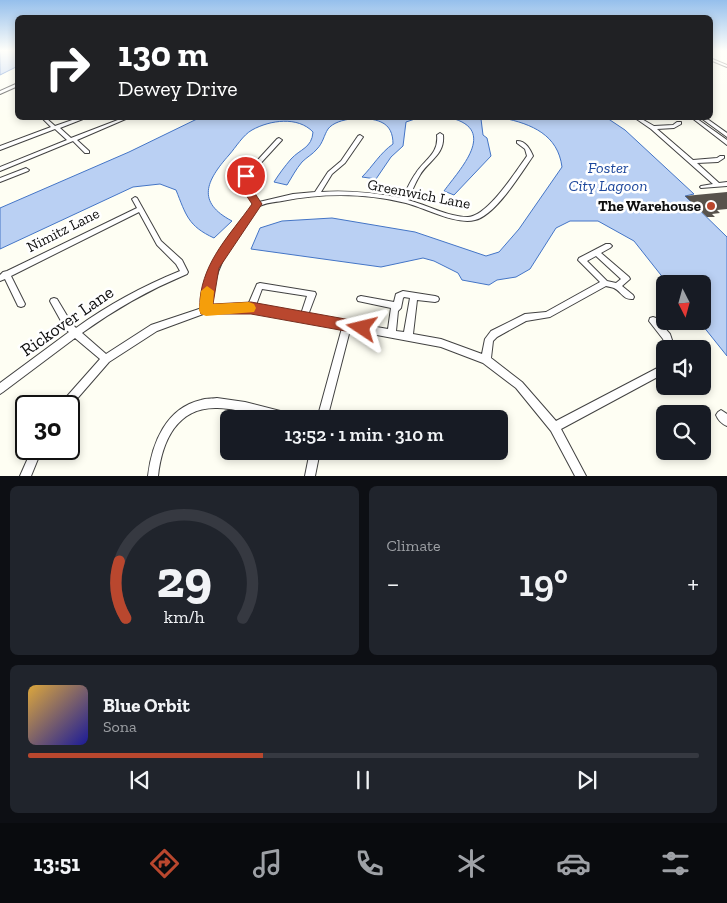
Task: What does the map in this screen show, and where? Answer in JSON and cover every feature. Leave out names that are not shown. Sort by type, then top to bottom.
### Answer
[{"type":"street","points":[[0,94],[15,86]]},
{"type":"street","points":[[46,120],[87,152]]},
{"type":"street","points":[[0,148],[74,120]]},
{"type":"street","points":[[0,170],[121,120]]},
{"type":"street","points":[[640,120],[652,128],[718,185]]},
{"type":"street","points":[[697,120],[727,142]]},
{"type":"street","points":[[705,120],[727,135]]},
{"type":"street","points":[[652,128],[674,126],[679,123]]},
{"type":"street","points":[[404,201],[419,172],[440,148],[442,141],[440,135]]},
{"type":"street","points":[[318,193],[330,173],[343,162],[360,137]]},
{"type":"street","points":[[206,310],[213,266],[257,204],[245,186],[246,176],[279,140]]},
{"type":"street","name":"Greenwich Lane","points":[[257,204],[318,193],[360,195],[404,201],[461,218],[473,219],[485,213],[530,156],[527,148],[519,142]]},
{"type":"street","points":[[692,162],[718,160],[722,157]]},
{"type":"street","points":[[0,180],[26,170]]},
{"type":"street","points":[[703,187],[727,184]]},
{"type":"street","points":[[135,199],[140,208]]},
{"type":"street","name":"Rickover Lane","points":[[0,389],[98,315],[154,283],[184,272],[179,262],[159,243],[140,208]]},
{"type":"street","name":"Nimitz Lane","points":[[3,276],[140,208]]},
{"type":"street","points":[[608,246],[582,260],[605,283],[618,286],[630,297]]},
{"type":"street","points":[[596,252],[626,279],[618,286]]},
{"type":"street","points":[[3,276],[21,304]]},
{"type":"street","points":[[486,360],[489,339],[494,334],[525,318],[547,315],[605,283]]},
{"type":"street","points":[[251,308],[260,286],[312,294],[303,318]]},
{"type":"street","points":[[392,333],[396,308],[402,294],[435,299]]},
{"type":"street","points":[[408,336],[414,296]]},
{"type":"street","points":[[361,299],[390,304],[396,308]]},
{"type":"street","points":[[54,302],[68,327],[106,359]]},
{"type":"street","points":[[74,395],[106,359],[154,328],[181,317],[206,310],[251,308],[408,336],[454,347],[486,360],[519,385],[555,427],[582,476]]},
{"type":"street","points":[[653,322],[669,340]]},
{"type":"street","points":[[324,410],[347,326]]},
{"type":"street","points":[[555,427],[656,373]]},
{"type":"street","points":[[154,476],[156,455],[164,434],[172,422],[192,407],[217,403],[250,410]]},
{"type":"street","points":[[25,476],[32,460]]},
{"type":"street","points":[[310,476],[313,460]]},
{"type":"water","points":[[195,120],[345,120],[332,125],[328,129],[319,147],[302,162],[287,185],[274,182],[291,159],[308,145],[313,132],[300,124],[284,121],[267,124],[249,132],[221,165],[210,182],[209,199],[221,214],[232,221],[214,238],[198,229],[189,219],[176,190],[160,184],[133,187],[0,249],[0,208],[129,152]]},
{"type":"water","points":[[375,120],[412,120],[406,122],[403,146],[391,157],[376,179],[362,177],[384,151],[393,144],[390,131],[381,122]]},
{"type":"water","points":[[456,120],[481,120],[483,135],[487,138],[491,156],[454,195],[444,191],[466,161],[474,141],[472,131],[465,124]]},
{"type":"water","name":"Foster City Lagoon","points":[[510,120],[610,120],[625,130],[694,194],[685,196],[727,237],[727,356],[706,330],[711,330],[711,275],[661,275],[634,241],[598,221],[570,221],[556,228],[530,269],[516,277],[497,280],[489,285],[462,280],[458,273],[434,261],[423,258],[381,267],[251,249],[260,228],[282,221],[332,218],[415,232],[486,256],[499,252],[519,229],[562,167],[560,156],[549,139],[542,133]]},
{"type":"building","name":"The Warehouse","points":[[727,192],[727,209],[717,210],[720,213],[712,214],[715,217],[707,217],[685,196]]},
{"type":"slow traffic","points":[[207,291],[206,310],[249,308]]},
{"type":"place","name":"The Warehouse","points":[[711,206]]},
{"type":"route","points":[[246,176],[244,181],[246,190],[257,204],[213,266],[206,310],[251,308],[362,328]]}]
